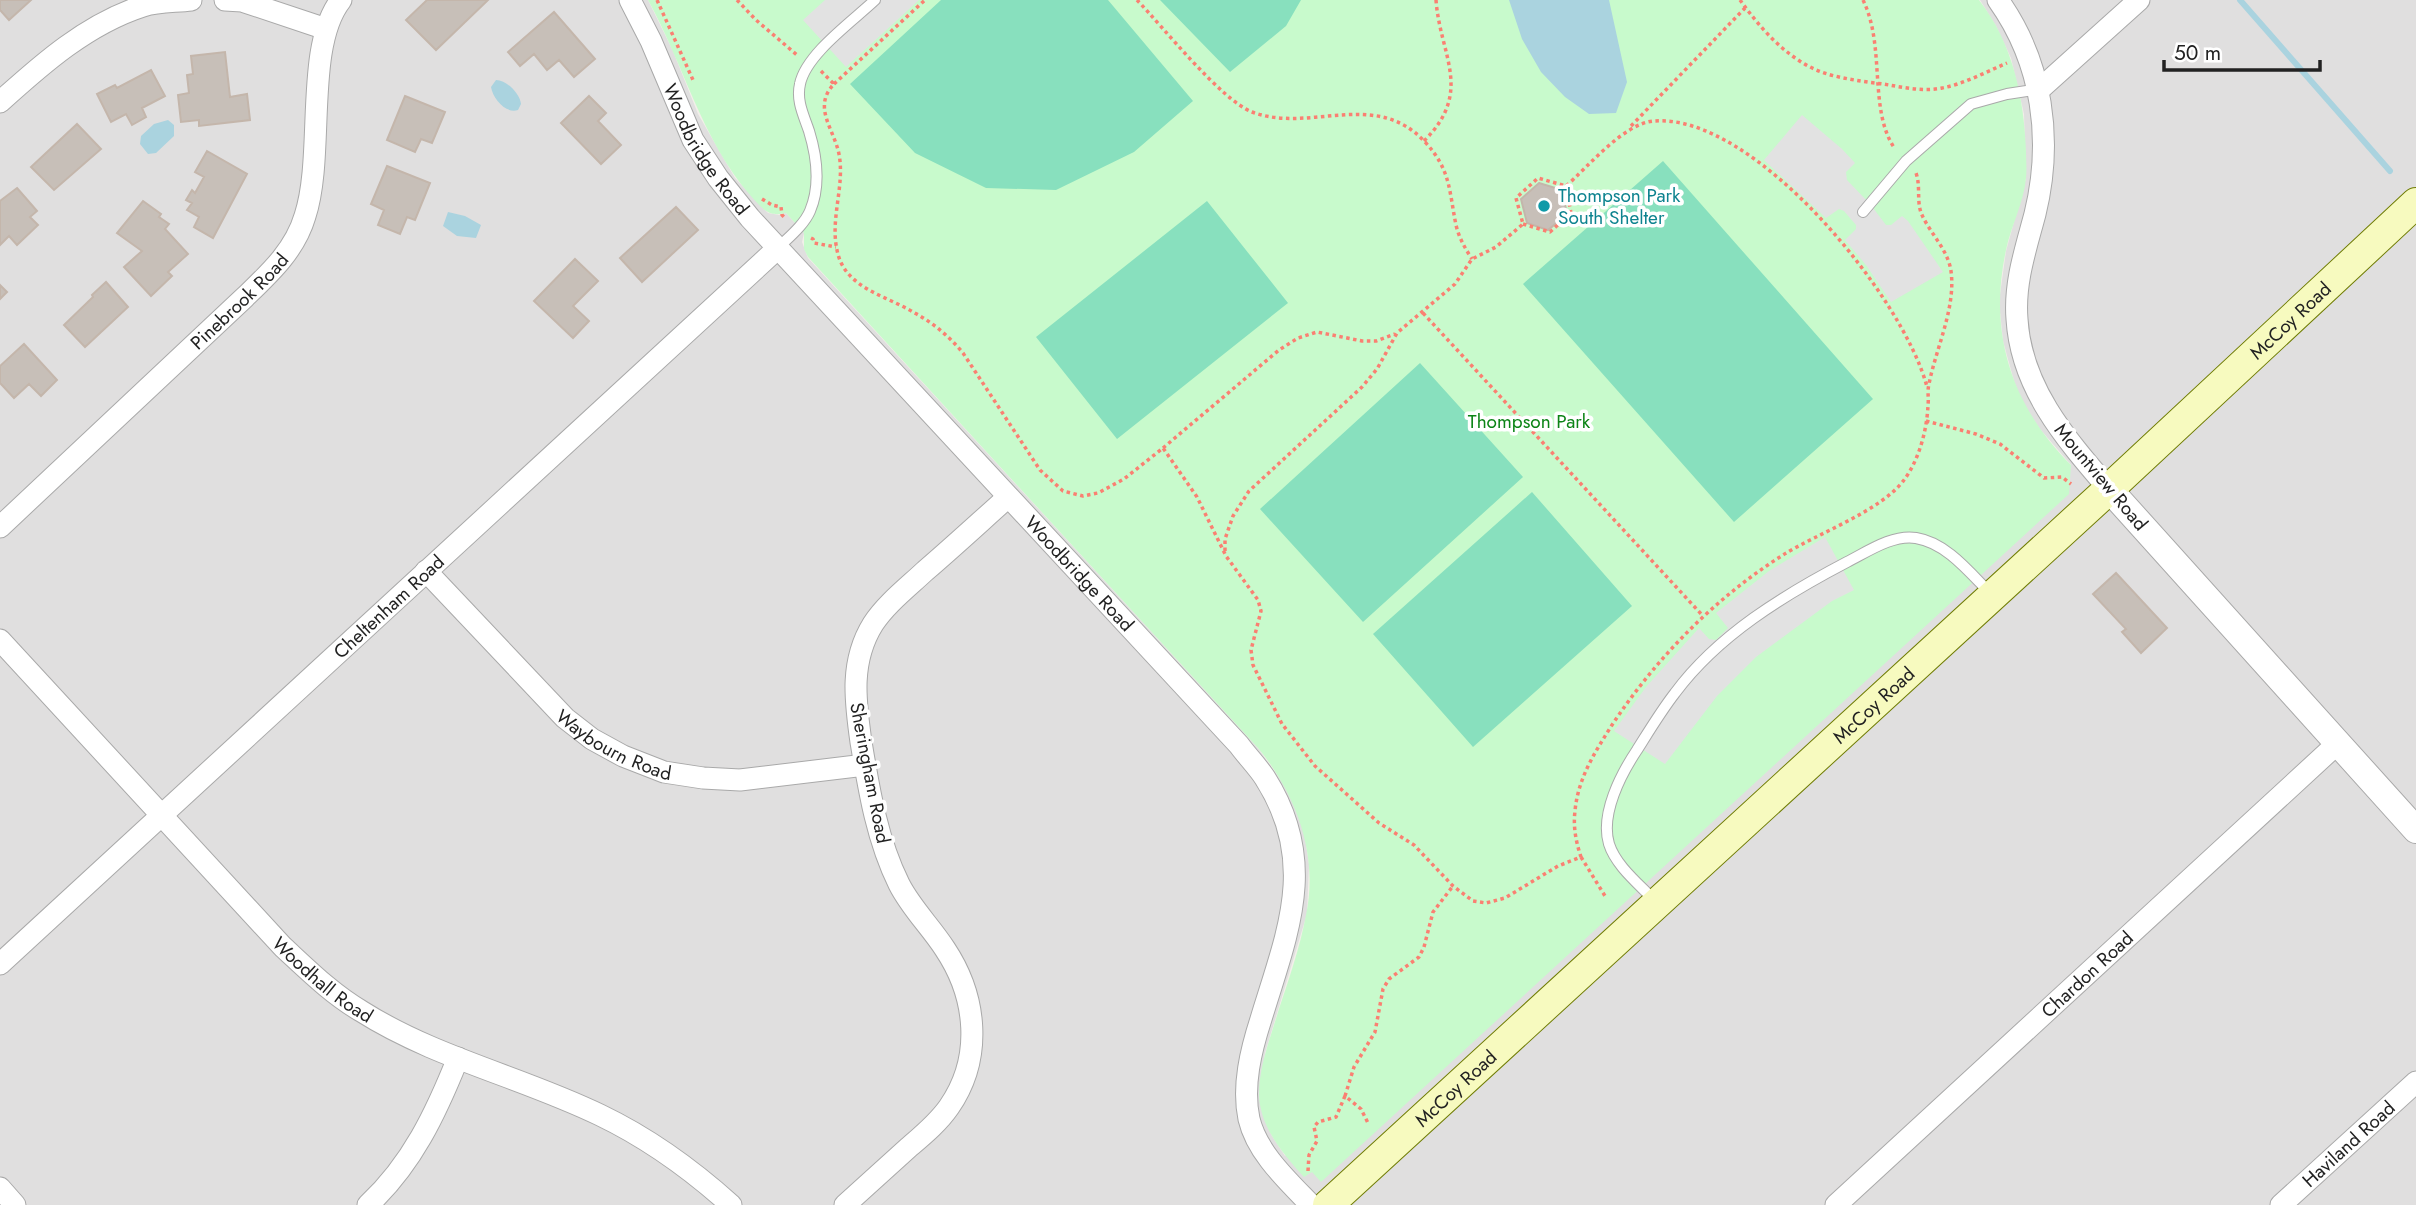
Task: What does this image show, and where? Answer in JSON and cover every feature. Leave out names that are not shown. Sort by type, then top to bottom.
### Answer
[{"type":"main road","name":"McCoy Road","points":[[1328,1205],[2109,489],[2416,203]]},
{"type":"street","points":[[0,103],[64,47],[105,21],[145,3],[191,0]]},
{"type":"street","points":[[225,0],[242,1],[326,29]]},
{"type":"street","name":"Pinebrook Road","points":[[0,527],[245,297],[281,260],[293,243],[305,217],[314,178],[320,54],[326,29],[335,7],[341,0]]},
{"type":"street","name":"Woodbridge Road","points":[[630,0],[651,41],[693,140],[718,178],[778,248],[1238,745],[1265,778],[1283,812],[1292,847],[1296,886],[1291,921],[1249,1062],[1248,1102],[1250,1120],[1259,1143],[1279,1171],[1311,1205]]},
{"type":"street","name":"Mountview Road","points":[[1998,0],[2029,54],[2040,89],[2044,133],[2040,192],[2023,258],[2017,302],[2020,339],[2030,379],[2047,412],[2071,445],[2416,830]]},
{"type":"street","points":[[2040,89],[2139,0]]},
{"type":"street","name":"Cheltenham Road","points":[[0,964],[778,248]]},
{"type":"street","name":"Sheringham Road","points":[[845,1205],[948,1109],[970,1062],[972,1039],[971,1010],[961,979],[946,950],[900,887],[884,850],[865,765],[855,702],[860,649],[874,622],[902,592],[1008,497]]},
{"type":"street","name":"Waybourn Road","points":[[426,570],[565,718],[592,739],[624,756],[664,772],[740,780],[865,765]]},
{"type":"street","name":"Woodhall Road","points":[[0,640],[284,947],[315,977],[359,1010],[388,1027],[609,1120],[641,1137],[690,1169],[731,1205]]},
{"type":"street","name":"Chardon Road","points":[[1836,1205],[2338,743]]},
{"type":"street","points":[[368,1205],[398,1173],[419,1143],[442,1098],[458,1058]]},
{"type":"street","name":"Haviland Road","points":[[2281,1205],[2416,1082]]},
{"type":"street","points":[[0,1188],[15,1205]]},
{"type":"lane","points":[[778,248],[810,213],[817,177],[816,156],[799,105],[800,83],[810,64],[875,0]]},
{"type":"lane","points":[[1863,212],[1906,161],[1958,113],[1971,104],[2007,94],[2040,89]]},
{"type":"lane","points":[[1657,903],[1620,864],[1608,843],[1608,811],[1620,775],[1648,732],[1676,691],[1714,651],[1754,618],[1798,589],[1879,546],[1906,537],[1925,540],[1940,547],[1954,557],[1992,596]]},
{"type":"path","points":[[657,0],[695,87]]},
{"type":"path","points":[[737,0],[772,34],[834,84]]},
{"type":"path","points":[[925,0],[826,94],[824,106],[840,156],[836,247],[845,269],[860,286],[915,312],[957,345],[1040,470],[1063,491],[1083,496],[1098,493],[1124,479],[1297,338],[1321,332],[1353,340],[1371,341],[1397,333],[1458,280],[1472,259],[1496,247],[1523,224]]},
{"type":"path","points":[[1138,0],[1219,87],[1236,103],[1249,110],[1283,118],[1371,114],[1404,125],[1424,141],[1446,171],[1456,226],[1472,259]]},
{"type":"path","points":[[1424,141],[1443,116],[1453,80],[1436,0]]},
{"type":"path","points":[[1740,0],[1769,37],[1808,65],[1835,76],[1909,88],[1940,89],[2012,61]]},
{"type":"path","points":[[1605,896],[1581,857],[1575,833],[1574,813],[1582,779],[1591,758],[1637,688],[1703,617],[1781,556],[1888,496],[1913,466],[1926,421],[1928,389],[1949,304],[1951,271],[1949,261],[1920,209],[1918,176],[1893,145],[1885,130],[1877,50],[1868,10],[1863,0]]},
{"type":"path","points":[[1566,186],[1623,135],[1745,7]]},
{"type":"path","points":[[1623,135],[1647,122],[1684,124],[1720,138],[1762,165],[1835,232],[1864,270],[1905,331],[1920,363],[1928,389]]},
{"type":"path","points":[[1523,224],[1516,198],[1538,178],[1566,186]]},
{"type":"path","points":[[1523,224],[1550,232],[1557,226],[1571,213],[1566,186]]},
{"type":"path","points":[[756,195],[781,207],[782,215],[803,236],[813,239],[814,243],[836,247]]},
{"type":"path","points":[[1423,313],[1703,617]]},
{"type":"path","points":[[1226,556],[1227,533],[1245,495],[1362,387],[1377,369],[1397,333]]},
{"type":"path","points":[[1926,421],[1948,425],[2000,444],[2044,478],[2062,477],[2071,484]]},
{"type":"path","points":[[1163,448],[1197,497],[1226,556],[1261,606],[1251,660],[1264,690],[1290,736],[1329,779],[1379,823],[1414,845],[1453,886],[1473,901],[1486,903],[1505,898],[1558,866],[1581,857]]},
{"type":"path","points":[[1311,1175],[1307,1163],[1317,1141],[1314,1127],[1318,1122],[1336,1117],[1354,1068],[1375,1032],[1383,989],[1389,979],[1419,957],[1433,912],[1453,886]]},
{"type":"path","points":[[1345,1096],[1361,1109],[1369,1125]]},
{"type":"shaded area","points":[[0,0],[648,0],[673,51],[698,114],[735,178],[768,213],[786,213],[804,233],[802,242],[808,258],[1258,748],[1291,794],[1304,831],[1309,864],[1307,914],[1265,1053],[1259,1097],[1264,1118],[1285,1156],[2071,465],[2023,404],[2003,341],[1999,302],[2006,251],[2026,178],[2024,114],[2011,58],[1980,0],[2416,0],[2416,1205],[0,1205]]},
{"type":"shaded area","points":[[825,0],[919,0],[846,67],[803,20]]},
{"type":"shaded area","points":[[1802,115],[1855,163],[1846,172],[1847,180],[1886,225],[1891,225],[1902,216],[1943,272],[1891,302],[1845,240],[1856,229],[1856,225],[1844,211],[1839,209],[1826,218],[1764,160]]},
{"type":"shaded area","points":[[1825,537],[1854,590],[1832,601],[1756,657],[1717,696],[1665,764],[1614,731],[1646,687],[1699,628],[1709,639],[1716,640],[1728,628],[1716,613],[1769,571]]},
{"type":"green space","name":"Thompson Park","points":[[648,0],[1979,0],[1991,17],[2008,53],[2019,91],[2025,131],[2025,187],[2008,241],[2001,281],[2003,339],[2009,366],[2033,418],[2071,465],[2069,494],[1321,1182],[1312,1172],[1304,1177],[1268,1129],[1260,1107],[1259,1095],[1268,1042],[1294,964],[1309,892],[1307,848],[1293,805],[1283,785],[1258,748],[808,257],[804,249],[804,233],[786,213],[770,213],[750,195],[718,150]]},
{"type":"green space","points":[[941,0],[1108,0],[1193,101],[1134,152],[1056,190],[986,188],[915,153],[850,84]]},
{"type":"green space","points":[[1160,0],[1301,0],[1286,26],[1230,72]]},
{"type":"green space","points":[[1663,161],[1873,399],[1734,522],[1523,284]]},
{"type":"green space","points":[[1207,201],[1288,303],[1117,439],[1036,337]]},
{"type":"green space","points":[[1420,363],[1523,477],[1363,622],[1260,509]]},
{"type":"green space","points":[[1532,492],[1632,606],[1473,747],[1373,634]]},
{"type":"water","points":[[1509,0],[1609,0],[1627,82],[1616,113],[1589,114],[1565,97],[1541,72],[1522,39]]},
{"type":"water","points":[[496,80],[504,82],[516,92],[521,104],[518,110],[509,110],[497,101],[491,87]]},
{"type":"water","points":[[168,120],[174,125],[174,136],[156,153],[148,154],[140,144],[141,136],[154,124]]},
{"type":"water","points":[[448,212],[465,216],[481,225],[476,238],[457,236],[443,226]]},
{"type":"building","points":[[0,0],[31,0],[9,20],[0,10]]},
{"type":"building","points":[[427,0],[488,0],[436,50],[406,20]]},
{"type":"building","points":[[554,12],[595,59],[574,77],[559,60],[547,70],[534,54],[520,66],[508,52]]},
{"type":"building","points":[[225,52],[230,97],[247,94],[250,120],[199,126],[199,120],[181,122],[178,95],[189,93],[187,75],[193,74],[191,56]]},
{"type":"building","points":[[151,70],[165,96],[142,108],[146,117],[132,125],[126,114],[111,122],[97,94],[115,85],[117,88]]},
{"type":"building","points":[[405,96],[445,112],[432,143],[421,139],[415,152],[387,140]]},
{"type":"building","points":[[589,96],[606,113],[598,121],[621,145],[601,164],[561,123]]},
{"type":"building","points":[[77,124],[101,149],[54,190],[31,167]]},
{"type":"building","points":[[207,151],[247,174],[213,238],[194,227],[199,217],[187,210],[192,203],[186,200],[192,190],[195,193],[204,177],[195,172]]},
{"type":"building","points":[[387,166],[430,183],[415,220],[407,217],[400,234],[378,225],[384,210],[371,204]]},
{"type":"building","name":"Thompson Park South Shelter","points":[[1539,183],[1562,190],[1567,214],[1548,230],[1527,223],[1521,199]]},
{"type":"building","points":[[17,188],[37,211],[30,217],[38,225],[17,245],[9,236],[0,245],[0,201]]},
{"type":"building","points":[[143,201],[161,214],[159,217],[169,224],[165,229],[188,254],[168,272],[172,276],[151,296],[124,267],[142,251],[117,233]]},
{"type":"building","points":[[676,207],[698,230],[642,282],[620,258]]},
{"type":"building","points":[[575,259],[598,281],[573,306],[589,321],[573,338],[534,301]]},
{"type":"building","points":[[106,282],[128,307],[85,347],[64,325]]},
{"type":"building","points":[[0,285],[7,292],[0,299]]},
{"type":"building","points":[[24,344],[57,380],[41,396],[29,384],[14,398],[0,383],[0,366]]},
{"type":"building","points":[[2116,573],[2167,628],[2141,653],[2122,632],[2126,629],[2093,594]]},
{"type":"waterway","points":[[2240,0],[2390,171]]},
{"type":"place","name":"Thompson Park South Shelter","points":[[1544,206]]}]
